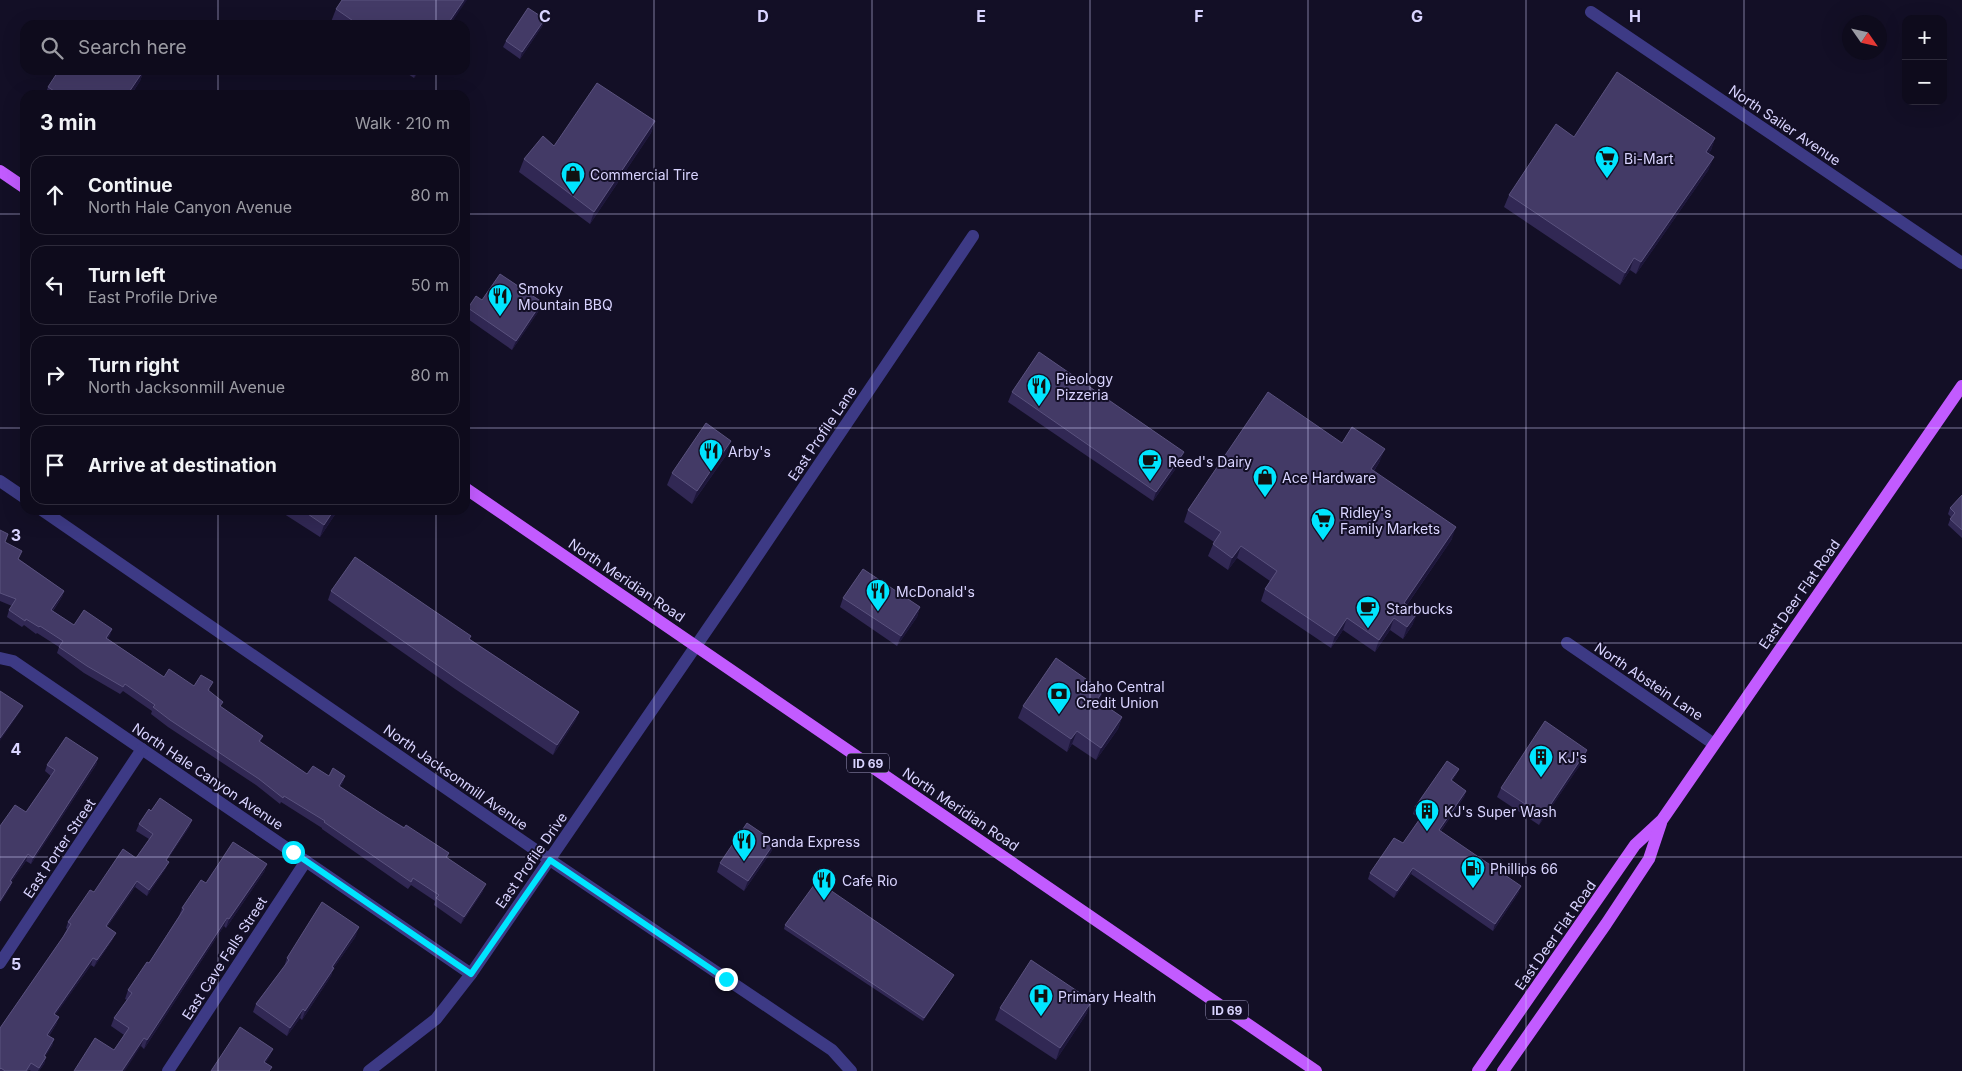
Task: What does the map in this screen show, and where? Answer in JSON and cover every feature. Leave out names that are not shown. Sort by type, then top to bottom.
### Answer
[{"type":"main road","points":[[0,171],[20,185]]},
{"type":"main road","name":"East Deer Flat Road","points":[[1478,1071],[1635,846],[1662,820],[1962,386]]},
{"type":"main road","name":"North Meridian Road","points":[[470,491],[1316,1071]]},
{"type":"main road","name":"East Deer Flat Road","points":[[1503,1071],[1649,859],[1662,820]]},
{"type":"street","name":"North Sailer Avenue","points":[[1591,12],[1962,263]]},
{"type":"street","name":"East Profile Lane","points":[[696,646],[973,236]]},
{"type":"street","points":[[0,481],[20,495]]},
{"type":"street","name":"North Jacksonmill Avenue","points":[[49,515],[550,860],[832,1050],[851,1071]]},
{"type":"street","name":"North Abstein Lane","points":[[1567,643],[1714,744]]},
{"type":"street","name":"East Profile Drive","points":[[369,1071],[436,1019],[471,974],[696,646]]},
{"type":"street","name":"North Hale Canyon Avenue","points":[[0,658],[14,661],[471,974]]},
{"type":"street","name":"East Porter Street","points":[[0,963],[142,749]]},
{"type":"street","name":"East Cave Falls Street","points":[[168,1071],[306,861]]},
{"type":"building","points":[[342,0],[464,0],[450,20],[352,20],[336,9]]},
{"type":"building","points":[[528,8],[545,19],[522,52],[506,41]]},
{"type":"building","name":"Bi-Mart","points":[[1617,72],[1715,138],[1706,152],[1714,157],[1641,262],[1634,258],[1625,273],[1509,195],[1556,124],[1574,137]]},
{"type":"building","points":[[56,75],[141,75],[130,90],[52,90],[48,87]]},
{"type":"building","points":[[597,83],[655,121],[594,212],[524,159],[543,136],[554,146]]},
{"type":"building","name":"Smoky Mountain BBQ","points":[[500,274],[542,302],[516,341],[470,309],[470,305],[476,296],[482,300]]},
{"type":"building","points":[[1039,352],[1184,452],[1156,492],[1012,392]]},
{"type":"building","points":[[1268,392],[1342,443],[1352,427],[1385,449],[1371,469],[1456,527],[1404,603],[1418,612],[1407,627],[1394,618],[1379,640],[1347,618],[1335,636],[1265,589],[1277,571],[1241,546],[1232,558],[1213,544],[1221,532],[1188,510]]},
{"type":"building","points":[[706,423],[731,441],[697,491],[672,473]]},
{"type":"building","points":[[1962,495],[1962,530],[1950,519],[1955,513],[1950,508]]},
{"type":"building","points":[[309,515],[331,515],[324,525]]},
{"type":"building","points":[[0,530],[8,534],[5,542],[22,551],[18,559],[64,591],[51,610],[74,625],[84,610],[112,629],[106,638],[164,677],[169,669],[194,686],[201,675],[213,682],[208,690],[223,702],[220,706],[263,736],[259,741],[307,774],[313,766],[329,776],[333,768],[345,776],[339,786],[404,828],[406,825],[449,853],[446,857],[486,884],[464,917],[436,898],[439,895],[413,878],[411,882],[325,821],[284,796],[283,798],[259,779],[170,720],[153,707],[155,705],[125,684],[123,687],[59,647],[63,641],[40,626],[26,619],[25,621],[9,610],[16,599],[0,593]]},
{"type":"building","points":[[355,557],[471,636],[469,639],[579,712],[557,745],[331,591]]},
{"type":"building","name":"McDonald's","points":[[863,569],[920,607],[901,636],[843,598]]},
{"type":"building","name":"Idaho Central Credit Union","points":[[1056,658],[1103,691],[1097,700],[1122,717],[1101,748],[1077,731],[1071,739],[1023,706]]},
{"type":"building","points":[[0,691],[23,706],[0,738]]},
{"type":"building","name":"KJ's","points":[[1545,721],[1587,750],[1543,816],[1501,788]]},
{"type":"building","points":[[66,737],[98,758],[33,858],[28,854],[10,881],[12,882],[0,901],[0,826],[15,805],[26,812],[55,770],[47,765]]},
{"type":"building","points":[[1447,761],[1459,769],[1451,780],[1466,791],[1439,830],[1521,886],[1495,924],[1413,868],[1397,891],[1370,873],[1394,838],[1403,843],[1424,813],[1415,807]]},
{"type":"building","points":[[160,798],[192,820],[166,860],[169,862],[149,890],[137,881],[106,926],[116,933],[97,960],[93,958],[54,1014],[59,1017],[47,1035],[54,1039],[39,1068],[31,1063],[26,1071],[5,1071],[0,1069],[0,1028],[63,937],[71,924],[68,922],[90,890],[94,892],[123,849],[136,858],[153,834],[139,824],[149,809],[151,811]]},
{"type":"building","name":"Panda Express","points":[[747,823],[775,842],[748,881],[720,863]]},
{"type":"building","points":[[233,842],[267,864],[229,919],[227,918],[147,1040],[144,1038],[122,1071],[74,1071],[95,1038],[114,1050],[129,1028],[114,1018],[132,993],[128,990],[147,962],[149,963],[201,880],[206,883]]},
{"type":"building","points":[[817,881],[954,975],[924,1018],[785,925]]},
{"type":"building","points":[[322,902],[359,927],[305,1011],[303,1009],[290,1028],[256,1004],[289,960],[287,958]]},
{"type":"building","name":"Primary Health","points":[[1031,960],[1092,1001],[1060,1048],[1000,1008]]},
{"type":"building","points":[[240,1027],[273,1049],[264,1062],[272,1067],[269,1071],[211,1071]]},
{"type":"place","name":"Bi-Mart","points":[[1607,179]]},
{"type":"place","name":"Commercial Tire","points":[[573,195]]},
{"type":"place","name":"Smoky Mountain BBQ","points":[[500,317]]},
{"type":"place","name":"Pieology Pizzeria","points":[[1039,407]]},
{"type":"place","name":"Arby's","points":[[711,472]]},
{"type":"place","name":"Reed's Dairy","points":[[1150,482]]},
{"type":"place","name":"Ace Hardware","points":[[1265,498]]},
{"type":"place","name":"Ridley's Family Markets","points":[[1323,541]]},
{"type":"place","name":"McDonald's","points":[[878,612]]},
{"type":"place","name":"Starbucks","points":[[1368,629]]},
{"type":"place","name":"Idaho Central Credit Union","points":[[1059,715]]},
{"type":"place","name":"KJ's","points":[[1541,778]]},
{"type":"place","name":"KJ's Super Wash","points":[[1427,832]]},
{"type":"place","name":"Panda Express","points":[[744,862]]},
{"type":"place","name":"Phillips 66","points":[[1473,889]]},
{"type":"place","name":"Cafe Rio","points":[[824,901]]},
{"type":"place","name":"Primary Health","points":[[1041,1017]]},
{"type":"route","points":[[293,852],[471,974],[550,860],[726,979]]}]
